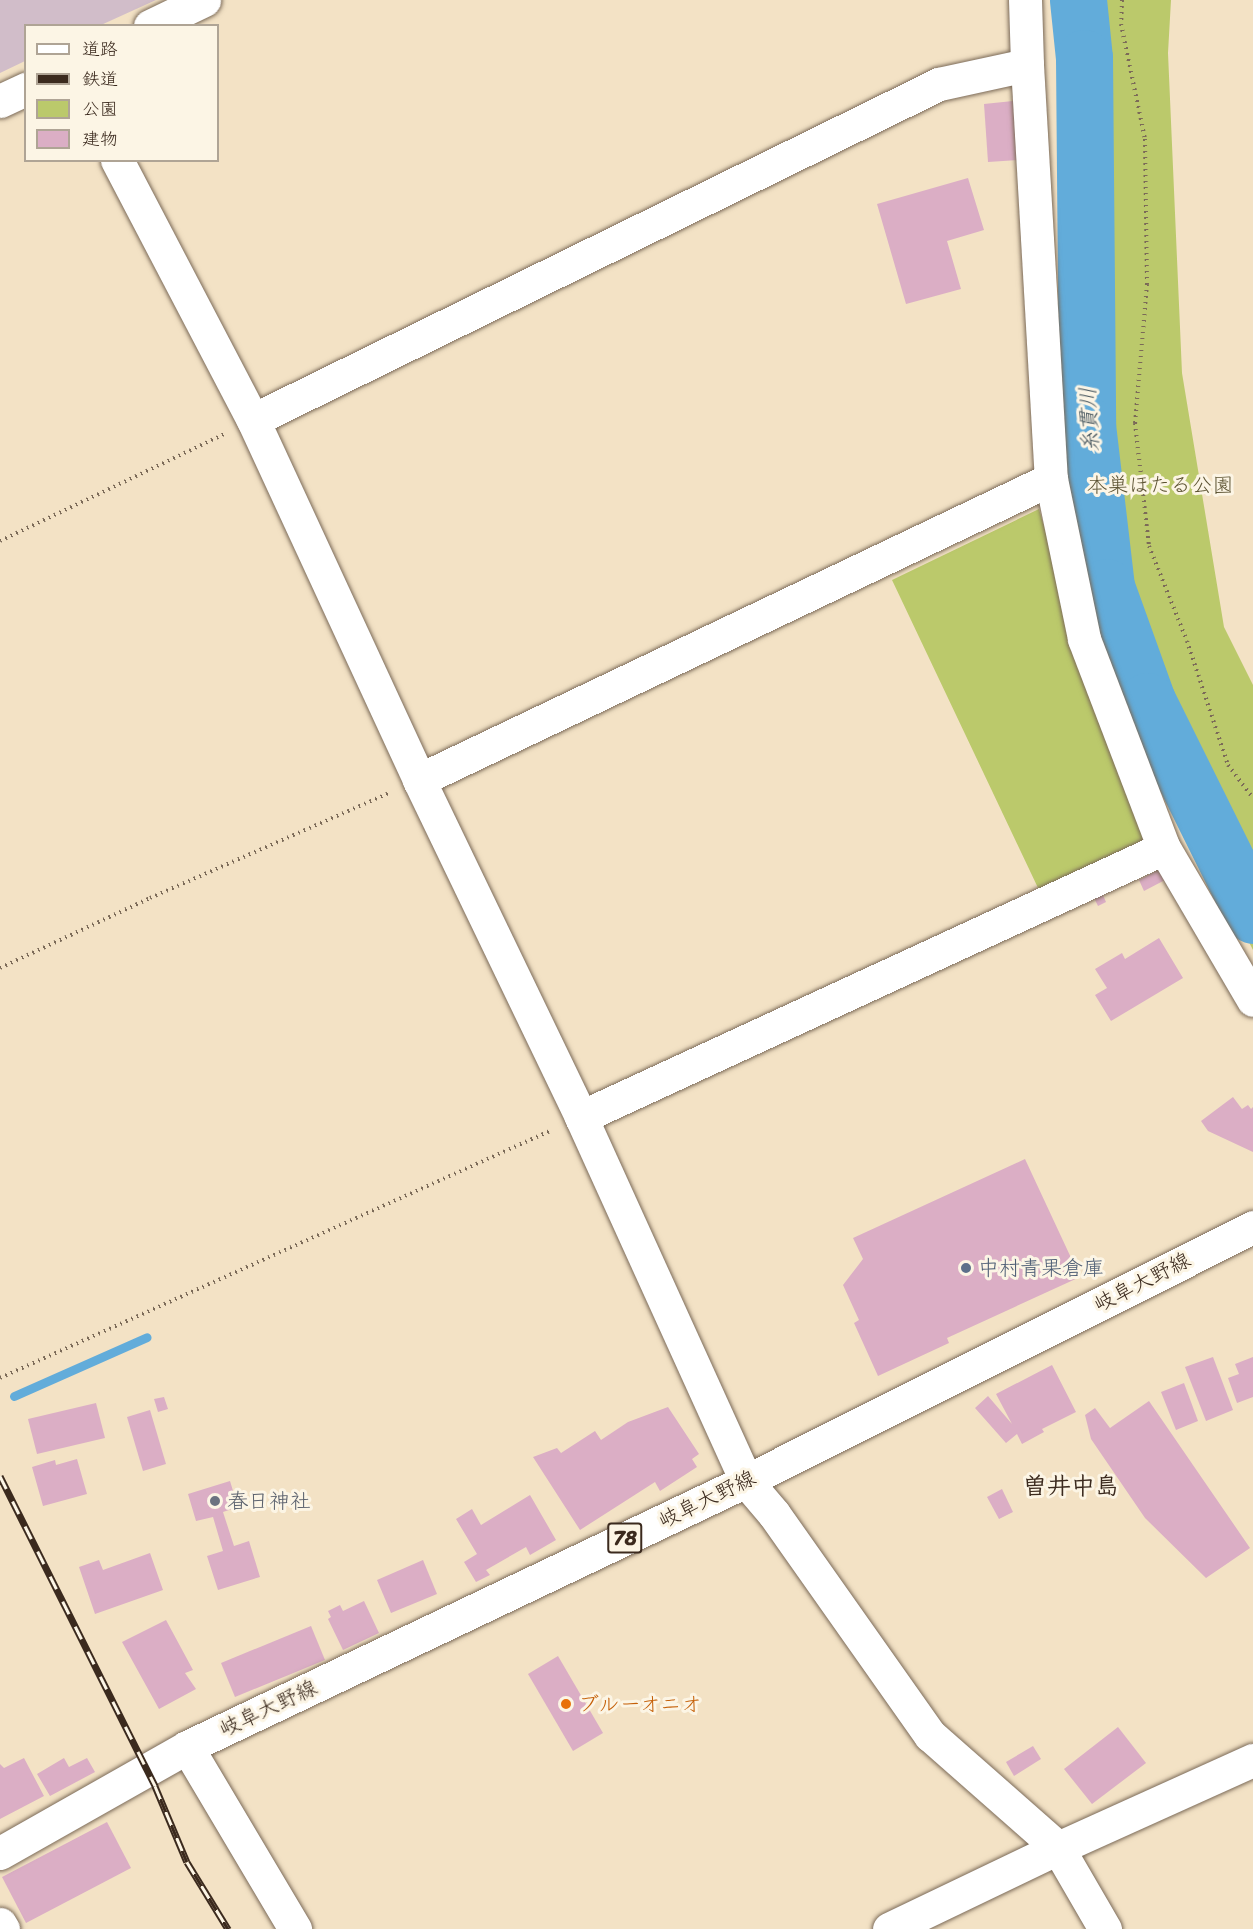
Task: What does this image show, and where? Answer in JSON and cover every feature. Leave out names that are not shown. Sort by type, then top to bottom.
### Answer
[{"type":"street","points":[[154,24],[204,0]]},
{"type":"street","points":[[1025,0],[1051,479],[1084,639],[1164,848],[1253,1000]]},
{"type":"street","points":[[253,420],[939,84],[1027,64]]},
{"type":"street","points":[[0,101],[24,90]]},
{"type":"street","points":[[118,162],[253,420],[419,780],[581,1117],[746,1480],[774,1514],[930,1735],[1058,1848],[1105,1929]]},
{"type":"street","points":[[419,780],[1051,479]]},
{"type":"street","points":[[581,1117],[1164,848]]},
{"type":"street","name":"岐阜大野線","points":[[0,1853],[187,1747],[746,1480],[1251,1233]]},
{"type":"street","points":[[187,1747],[295,1929]]},
{"type":"street","points":[[889,1929],[1058,1848],[1253,1760]]},
{"type":"street","points":[[0,1923],[3,1929]]},
{"type":"path","points":[[1122,0],[1121,24],[1145,140],[1147,284],[1135,423],[1149,546],[1187,641],[1228,765],[1253,798]]},
{"type":"path","points":[[0,541],[253,420]]},
{"type":"path","points":[[0,968],[150,898],[419,780]]},
{"type":"path","points":[[0,1378],[581,1117]]},
{"type":"shaded area","points":[[0,0],[156,0],[103,24],[24,24],[24,61],[0,73]]},
{"type":"green space","name":"本巣ほたる公園","points":[[1061,0],[1171,0],[1168,53],[1182,373],[1224,627],[1253,685],[1253,866],[1209,800],[1253,875],[1253,950],[1124,697],[1077,499]]},
{"type":"green space","points":[[1039,509],[1100,723],[1147,838],[1039,890],[892,580]]},
{"type":"building","points":[[1013,101],[1018,160],[988,162],[984,104]]},
{"type":"building","points":[[968,178],[984,230],[947,241],[961,289],[906,304],[877,204]]},
{"type":"building","points":[[1160,869],[1165,880],[1144,891],[1139,880]]},
{"type":"building","points":[[1102,893],[1106,902],[1098,906],[1094,898]]},
{"type":"building","points":[[1159,938],[1183,978],[1111,1021],[1095,995],[1107,988],[1095,969],[1122,953],[1125,959]]},
{"type":"building","points":[[1233,1097],[1242,1109],[1248,1105],[1251,1109],[1253,1107],[1253,1152],[1208,1131],[1201,1121]]},
{"type":"building","name":"中村青果倉庫","points":[[1025,1159],[1080,1277],[947,1338],[949,1343],[878,1376],[854,1323],[859,1320],[843,1285],[863,1259],[853,1238]]},
{"type":"building","points":[[1213,1357],[1233,1410],[1206,1421],[1185,1367]]},
{"type":"building","points":[[1253,1357],[1253,1397],[1237,1403],[1228,1378],[1239,1374],[1235,1364]]},
{"type":"building","points":[[1052,1365],[1076,1412],[1042,1429],[1044,1432],[1022,1444],[1017,1434],[1006,1443],[975,1408],[988,1396],[1012,1424],[996,1394]]},
{"type":"building","points":[[1184,1383],[1198,1421],[1176,1430],[1161,1392]]},
{"type":"building","points":[[164,1397],[168,1409],[158,1412],[154,1399]]},
{"type":"building","points":[[1149,1401],[1250,1548],[1206,1578],[1145,1518],[1091,1439],[1085,1415],[1095,1408],[1110,1428]]},
{"type":"building","points":[[96,1403],[105,1438],[37,1454],[28,1419]]},
{"type":"building","points":[[668,1407],[699,1454],[692,1459],[697,1467],[660,1491],[655,1482],[580,1530],[533,1457],[557,1448],[561,1453],[595,1431],[601,1440],[628,1422]]},
{"type":"building","points":[[150,1410],[166,1464],[143,1471],[127,1417]]},
{"type":"building","points":[[77,1459],[87,1494],[43,1506],[32,1467],[55,1460],[56,1465]]},
{"type":"building","points":[[230,1481],[238,1507],[223,1512],[234,1546],[249,1541],[260,1577],[218,1590],[207,1556],[223,1551],[213,1517],[196,1521],[188,1494]]},
{"type":"building","points":[[1002,1489],[1013,1512],[999,1519],[987,1497]]},
{"type":"building","points":[[530,1495],[556,1540],[530,1555],[526,1547],[486,1570],[490,1575],[476,1582],[464,1562],[477,1554],[456,1519],[472,1509],[481,1525]]},
{"type":"building","points":[[150,1553],[163,1590],[95,1614],[79,1567],[99,1560],[103,1570]]},
{"type":"building","points":[[423,1560],[437,1594],[391,1613],[377,1580]]},
{"type":"building","points":[[364,1601],[379,1633],[343,1650],[328,1619],[331,1617],[328,1611],[340,1605],[343,1611]]},
{"type":"building","points":[[166,1620],[193,1670],[185,1673],[196,1689],[159,1709],[122,1642]]},
{"type":"building","points":[[311,1626],[325,1660],[235,1697],[221,1663]]},
{"type":"building","name":"ブルーオニオ","points":[[558,1656],[603,1733],[573,1751],[528,1674]]},
{"type":"building","points":[[1118,1727],[1146,1763],[1092,1804],[1064,1769]]},
{"type":"building","points":[[1033,1746],[1041,1759],[1014,1776],[1006,1762]]},
{"type":"building","points":[[24,1758],[44,1796],[0,1819],[0,1764],[4,1768]]},
{"type":"building","points":[[64,1758],[69,1767],[87,1758],[95,1772],[50,1796],[37,1774]]},
{"type":"building","points":[[107,1822],[131,1868],[26,1923],[2,1877]]},
{"type":"waterway","name":"糸貫川","points":[[1078,0],[1084,58],[1087,425],[1106,587],[1147,701],[1253,915]]},
{"type":"waterway","points":[[14,1396],[147,1337]]},
{"type":"railway","points":[[0,1476],[155,1786],[187,1862],[228,1929]]},
{"type":"place","name":"中村青果倉庫","points":[[966,1268]]},
{"type":"place","name":"春日神社","points":[[215,1501]]},
{"type":"place","name":"ブルーオニオ","points":[[566,1704]]},
{"type":"district","name":"曽井中島","points":[[1071,1487]]}]
